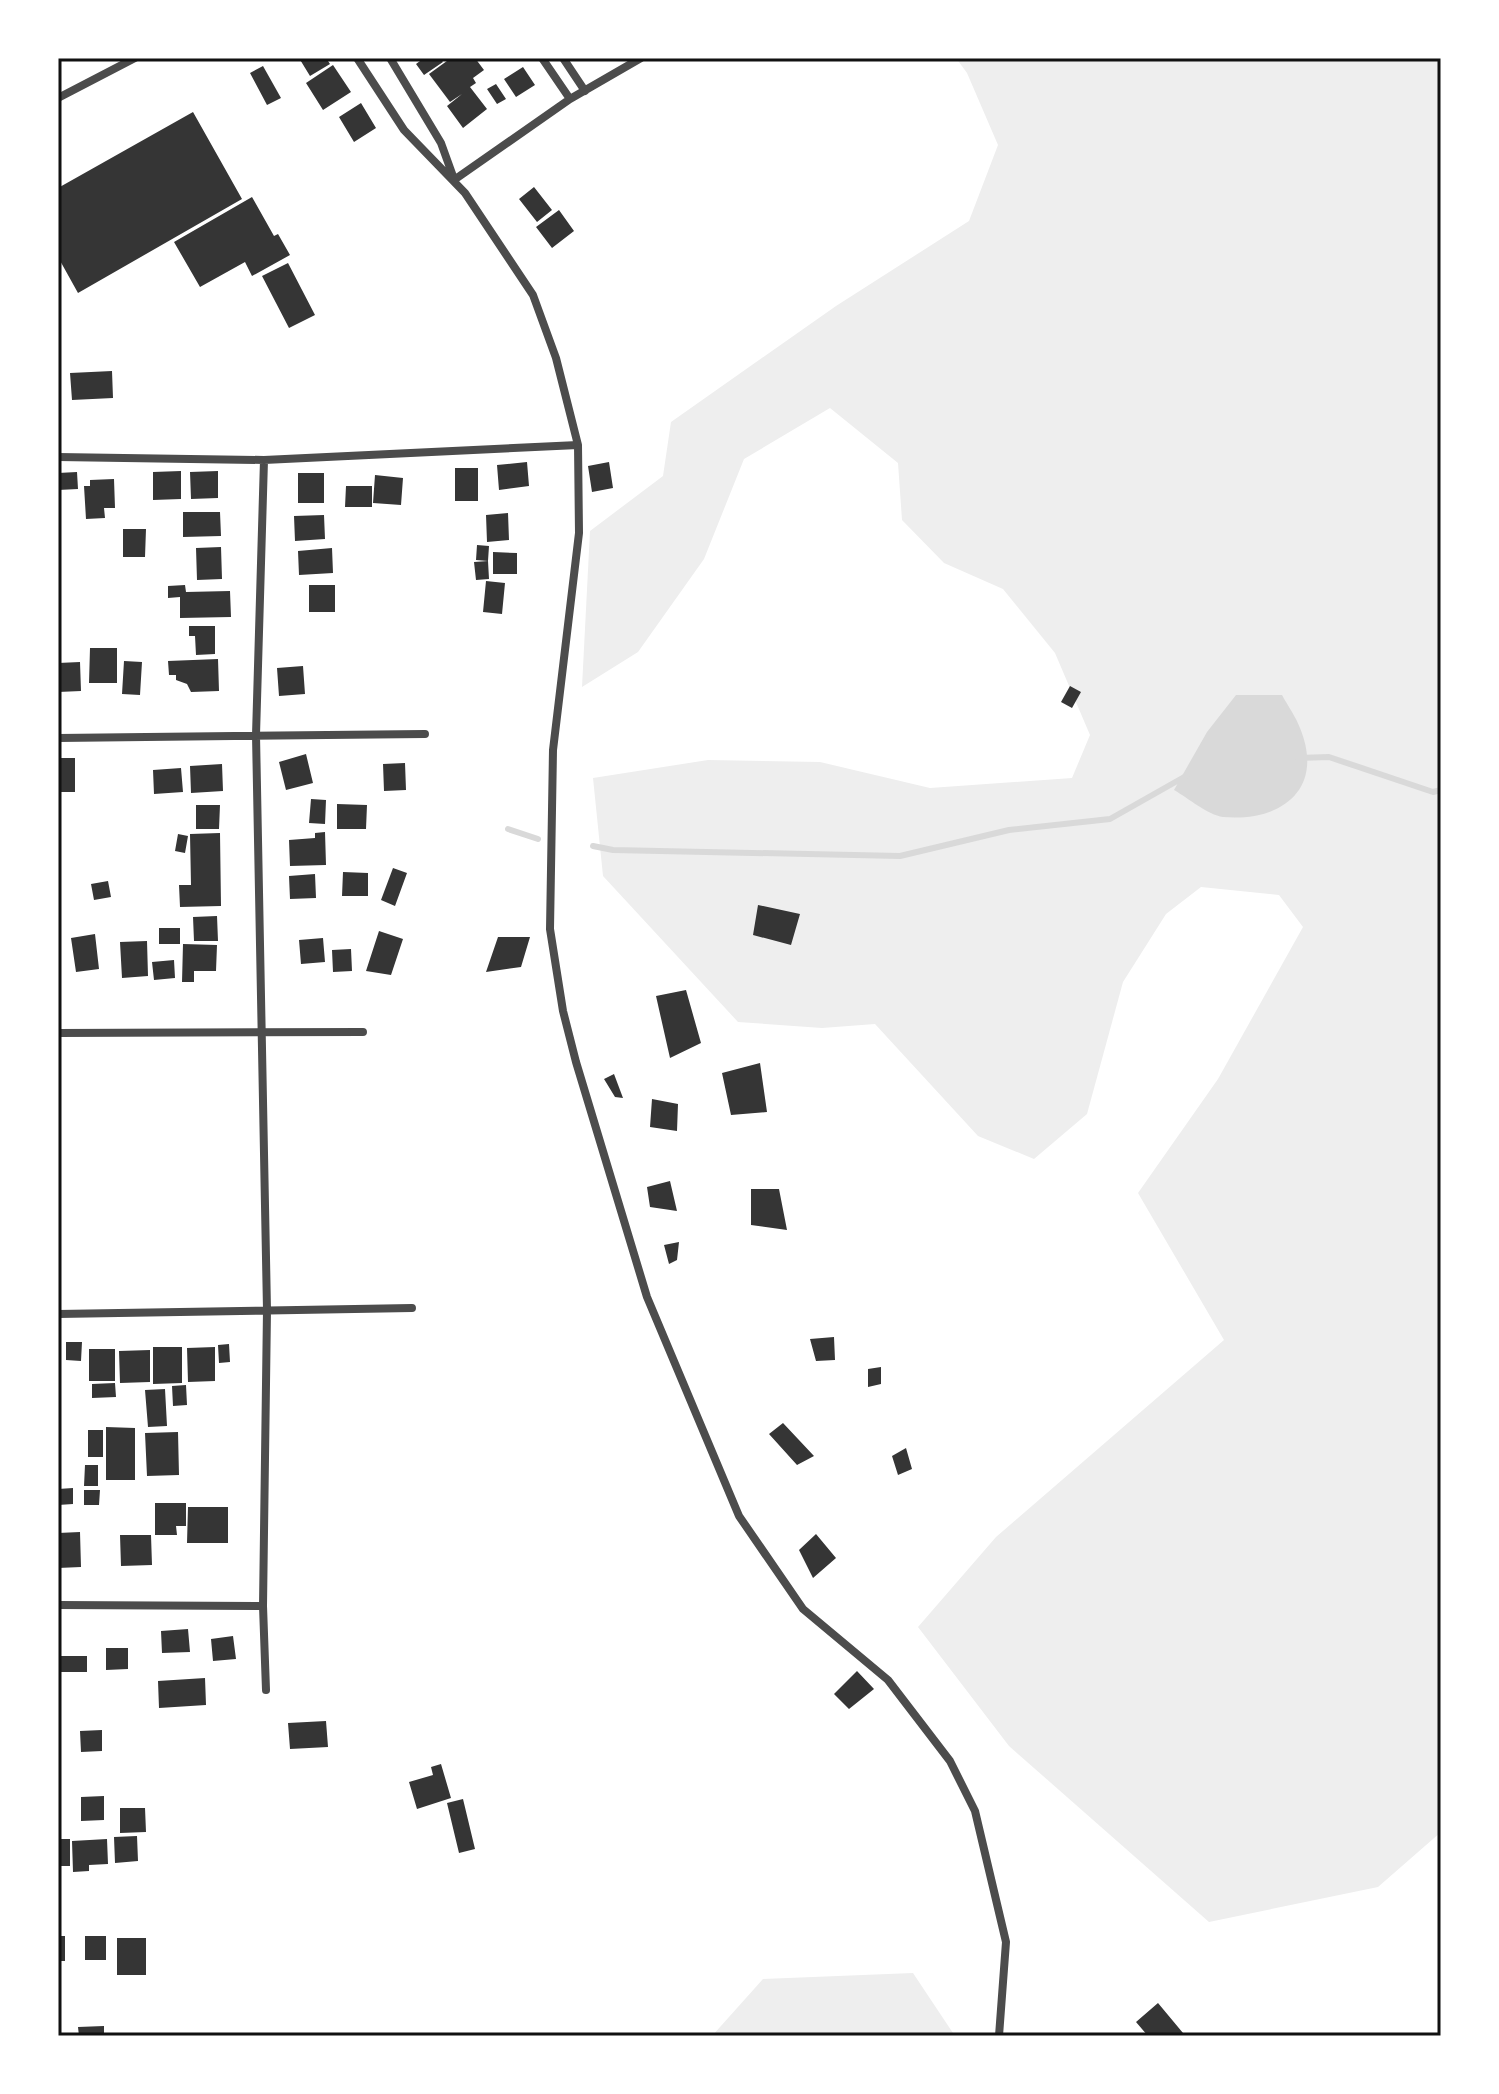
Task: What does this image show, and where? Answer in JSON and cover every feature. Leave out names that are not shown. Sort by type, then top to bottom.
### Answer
[{"type":"street","points":[[58,98],[135,58]]},
{"type":"street","points":[[357,58],[404,130],[425,156],[454,180]]},
{"type":"street","points":[[390,58],[441,143],[454,180],[533,295],[556,358],[578,445],[579,533],[553,750],[550,929],[563,1011],[576,1062],[647,1297],[739,1516],[803,1609],[888,1680],[950,1761],[975,1811],[1006,1942],[999,2036]]},
{"type":"street","points":[[542,58],[570,99]]},
{"type":"street","points":[[563,58],[585,91]]},
{"type":"street","points":[[454,180],[570,99],[641,58]]},
{"type":"street","points":[[58,457],[264,460],[578,445]]},
{"type":"street","points":[[264,460],[256,735],[267,1310],[263,1606],[266,1690]]},
{"type":"street","points":[[58,738],[425,734]]},
{"type":"street","points":[[58,1033],[263,1035],[363,1032]]},
{"type":"street","points":[[58,1314],[412,1308]]},
{"type":"street","points":[[58,1605],[263,1606]]},
{"type":"shaded area","points":[[956,58],[1441,58],[1441,1832],[1378,1887],[1209,1922],[1009,1746],[918,1627],[996,1537],[1224,1340],[1138,1193],[1218,1079],[1303,927],[1279,895],[1201,887],[1166,914],[1123,982],[1087,1114],[1034,1159],[978,1136],[875,1024],[822,1028],[738,1022],[603,876],[593,778],[708,760],[820,762],[930,788],[1072,778],[1090,735],[1055,653],[1003,589],[944,563],[902,520],[898,463],[830,408],[744,459],[704,559],[638,652],[582,687],[590,531],[663,476],[671,422],[836,306],[969,221],[998,145],[967,73]]},
{"type":"shaded area","points":[[1236,695],[1282,695],[1300,728],[1307,768],[1302,784],[1293,797],[1280,807],[1263,814],[1223,817],[1205,810],[1174,790],[1207,732]]},
{"type":"shaded area","points":[[913,1973],[955,2036],[712,2036],[763,1979]]},
{"type":"building","points":[[299,58],[326,58],[330,64],[310,76]]},
{"type":"building","points":[[424,58],[440,58],[443,62],[424,75],[416,64]]},
{"type":"building","points":[[451,58],[475,58],[484,70],[473,78],[476,83],[470,87],[487,109],[463,128],[447,106],[462,94],[450,102],[429,74]]},
{"type":"building","points":[[333,65],[351,92],[323,110],[306,83]]},
{"type":"building","points":[[263,66],[281,98],[267,105],[250,73]]},
{"type":"building","points":[[523,67],[535,85],[516,97],[504,79]]},
{"type":"building","points":[[496,84],[506,99],[497,104],[487,89]]},
{"type":"building","points":[[361,103],[376,128],[354,142],[339,117]]},
{"type":"building","points":[[193,112],[242,199],[78,293],[58,257],[58,188]]},
{"type":"building","points":[[534,187],[552,210],[537,222],[519,199]]},
{"type":"building","points":[[252,197],[274,236],[278,234],[290,255],[252,276],[245,262],[200,287],[174,242]]},
{"type":"building","points":[[559,210],[574,231],[552,248],[536,227]]},
{"type":"building","points":[[288,263],[315,315],[289,328],[262,276]]},
{"type":"building","points":[[112,371],[113,398],[72,400],[70,373]]},
{"type":"building","points":[[527,462],[529,486],[499,490],[497,465]]},
{"type":"building","points":[[609,462],[613,488],[592,492],[588,466]]},
{"type":"building","points":[[455,468],[478,468],[478,501],[455,501]]},
{"type":"building","points":[[181,471],[181,499],[153,500],[153,472]]},
{"type":"building","points":[[218,471],[218,498],[191,499],[190,472]]},
{"type":"building","points":[[77,472],[78,489],[58,490],[58,473]]},
{"type":"building","points":[[298,473],[324,473],[324,503],[298,503]]},
{"type":"building","points":[[375,475],[403,478],[401,505],[373,503]]},
{"type":"building","points":[[114,479],[115,508],[104,508],[105,518],[86,519],[84,486],[90,486],[90,480]]},
{"type":"building","points":[[346,486],[372,486],[372,507],[345,507]]},
{"type":"building","points":[[183,512],[220,512],[221,536],[183,537]]},
{"type":"building","points":[[508,513],[509,540],[487,542],[486,515]]},
{"type":"building","points":[[324,515],[325,539],[295,541],[294,516]]},
{"type":"building","points":[[123,529],[146,529],[145,557],[123,557]]},
{"type":"building","points":[[477,545],[489,546],[488,561],[476,560]]},
{"type":"building","points":[[221,547],[222,579],[197,580],[196,548]]},
{"type":"building","points":[[332,548],[333,573],[299,575],[298,551]]},
{"type":"building","points":[[493,552],[517,553],[517,574],[493,574]]},
{"type":"building","points":[[488,561],[489,579],[476,580],[474,562]]},
{"type":"building","points":[[486,581],[505,583],[502,614],[483,612]]},
{"type":"building","points":[[185,585],[186,592],[230,591],[231,617],[180,618],[180,597],[168,598],[168,586]]},
{"type":"building","points":[[309,585],[335,585],[335,612],[309,612]]},
{"type":"building","points":[[189,626],[215,626],[215,654],[196,655],[195,636],[189,636]]},
{"type":"building","points":[[90,648],[117,648],[117,683],[89,683]]},
{"type":"building","points":[[218,659],[219,691],[191,692],[187,684],[176,680],[176,675],[169,675],[168,661]]},
{"type":"building","points":[[124,661],[142,662],[140,695],[122,694]]},
{"type":"building","points":[[80,662],[81,691],[58,692],[58,663]]},
{"type":"building","points":[[303,666],[305,694],[279,696],[277,668]]},
{"type":"building","points":[[1070,686],[1081,692],[1072,708],[1061,702]]},
{"type":"building","points":[[306,754],[313,783],[286,790],[279,762]]},
{"type":"building","points":[[58,758],[75,758],[75,792],[58,792]]},
{"type":"building","points":[[405,763],[406,790],[384,791],[383,764]]},
{"type":"building","points":[[222,764],[223,791],[191,793],[190,766]]},
{"type":"building","points":[[181,768],[183,792],[154,794],[153,770]]},
{"type":"building","points":[[311,799],[326,800],[325,824],[309,823]]},
{"type":"building","points":[[337,804],[367,805],[366,829],[337,829]]},
{"type":"building","points":[[196,805],[220,805],[219,829],[196,829]]},
{"type":"building","points":[[325,832],[326,865],[290,866],[289,840],[315,838],[315,833]]},
{"type":"building","points":[[220,833],[221,906],[180,907],[179,885],[191,885],[190,834]]},
{"type":"building","points":[[178,834],[188,836],[185,853],[175,851]]},
{"type":"building","points":[[393,868],[407,873],[395,906],[381,900]]},
{"type":"building","points":[[343,872],[368,873],[368,896],[342,896]]},
{"type":"building","points":[[315,874],[316,898],[290,899],[289,876]]},
{"type":"building","points":[[108,881],[111,897],[94,900],[91,884]]},
{"type":"building","points":[[758,905],[800,914],[791,945],[753,935]]},
{"type":"building","points":[[217,916],[218,941],[194,941],[193,917]]},
{"type":"building","points":[[159,928],[180,928],[180,944],[159,944]]},
{"type":"building","points":[[379,931],[403,939],[391,975],[366,971]]},
{"type":"building","points":[[95,934],[99,969],[76,972],[71,938]]},
{"type":"building","points":[[498,937],[530,937],[521,967],[486,972]]},
{"type":"building","points":[[323,938],[325,962],[301,964],[299,940]]},
{"type":"building","points":[[147,941],[148,976],[122,978],[120,942]]},
{"type":"building","points":[[183,944],[217,945],[216,971],[194,971],[194,982],[182,982]]},
{"type":"building","points":[[351,949],[352,971],[333,972],[332,950]]},
{"type":"building","points":[[174,960],[175,978],[154,980],[152,962]]},
{"type":"building","points":[[686,990],[701,1043],[670,1058],[656,996]]},
{"type":"building","points":[[760,1063],[767,1112],[731,1115],[722,1073]]},
{"type":"building","points":[[614,1074],[623,1098],[615,1097],[604,1079]]},
{"type":"building","points":[[652,1099],[678,1104],[677,1131],[650,1127]]},
{"type":"building","points":[[670,1181],[677,1211],[650,1207],[647,1187]]},
{"type":"building","points":[[751,1189],[779,1189],[787,1230],[751,1225]]},
{"type":"building","points":[[679,1242],[677,1260],[669,1264],[664,1245]]},
{"type":"building","points":[[834,1337],[835,1360],[816,1361],[810,1339]]},
{"type":"building","points":[[66,1342],[82,1342],[81,1361],[66,1360]]},
{"type":"building","points":[[229,1344],[230,1362],[219,1363],[218,1345]]},
{"type":"building","points":[[153,1347],[182,1347],[182,1383],[153,1384]]},
{"type":"building","points":[[215,1347],[215,1381],[188,1382],[187,1348]]},
{"type":"building","points":[[89,1349],[115,1349],[115,1381],[89,1381]]},
{"type":"building","points":[[150,1350],[150,1382],[120,1383],[119,1351]]},
{"type":"building","points":[[881,1367],[881,1384],[868,1387],[868,1369]]},
{"type":"building","points":[[115,1383],[116,1397],[92,1398],[92,1384]]},
{"type":"building","points":[[186,1385],[187,1405],[173,1406],[172,1386]]},
{"type":"building","points":[[165,1389],[167,1426],[148,1427],[145,1390]]},
{"type":"building","points":[[783,1423],[814,1456],[797,1465],[769,1434]]},
{"type":"building","points":[[106,1427],[135,1428],[135,1480],[106,1480]]},
{"type":"building","points":[[88,1430],[103,1430],[103,1457],[88,1457]]},
{"type":"building","points":[[178,1432],[179,1475],[147,1476],[145,1433]]},
{"type":"building","points":[[906,1448],[912,1469],[898,1475],[892,1456]]},
{"type":"building","points":[[85,1465],[98,1465],[98,1486],[84,1486]]},
{"type":"building","points":[[73,1488],[73,1504],[58,1505],[58,1489]]},
{"type":"building","points":[[84,1490],[100,1490],[99,1505],[84,1505]]},
{"type":"building","points":[[155,1503],[186,1503],[186,1526],[176,1526],[177,1535],[155,1535]]},
{"type":"building","points":[[188,1507],[228,1507],[228,1543],[187,1543]]},
{"type":"building","points":[[80,1532],[81,1567],[58,1568],[58,1533]]},
{"type":"building","points":[[816,1534],[836,1558],[813,1578],[799,1550]]},
{"type":"building","points":[[120,1535],[151,1535],[152,1565],[121,1566]]},
{"type":"building","points":[[188,1629],[190,1652],[162,1653],[161,1631]]},
{"type":"building","points":[[233,1636],[236,1659],[213,1661],[211,1639]]},
{"type":"building","points":[[106,1648],[128,1648],[128,1669],[106,1670]]},
{"type":"building","points":[[60,1656],[87,1656],[87,1672],[60,1672]]},
{"type":"building","points":[[857,1671],[874,1689],[849,1709],[834,1694]]},
{"type":"building","points":[[205,1678],[206,1705],[159,1708],[158,1681]]},
{"type":"building","points":[[326,1721],[328,1747],[290,1749],[288,1723]]},
{"type":"building","points":[[102,1730],[102,1751],[81,1752],[80,1731]]},
{"type":"building","points":[[441,1764],[451,1798],[417,1809],[409,1782],[433,1775],[431,1767]]},
{"type":"building","points":[[104,1796],[104,1820],[81,1821],[81,1797]]},
{"type":"building","points":[[463,1799],[475,1849],[459,1853],[447,1803]]},
{"type":"building","points":[[120,1808],[145,1808],[146,1832],[120,1833]]},
{"type":"building","points":[[137,1836],[138,1861],[115,1863],[114,1837]]},
{"type":"building","points":[[58,1839],[70,1839],[70,1866],[58,1866]]},
{"type":"building","points":[[107,1839],[108,1864],[89,1865],[89,1871],[73,1872],[72,1841]]},
{"type":"building","points":[[58,1936],[65,1936],[65,1961],[58,1961]]},
{"type":"building","points":[[85,1936],[106,1936],[106,1960],[85,1960]]},
{"type":"building","points":[[117,1938],[146,1938],[146,1975],[117,1975]]},
{"type":"building","points":[[1158,2003],[1183,2033],[1180,2036],[1148,2036],[1136,2022]]},
{"type":"building","points":[[104,2026],[104,2036],[79,2036],[78,2027]]},
{"type":"waterway","points":[[1298,758],[1329,757],[1433,792],[1441,790]]},
{"type":"waterway","points":[[593,846],[613,850],[900,856],[1009,830],[1110,819],[1186,776]]},
{"type":"waterway","points":[[508,829],[538,839]]}]
